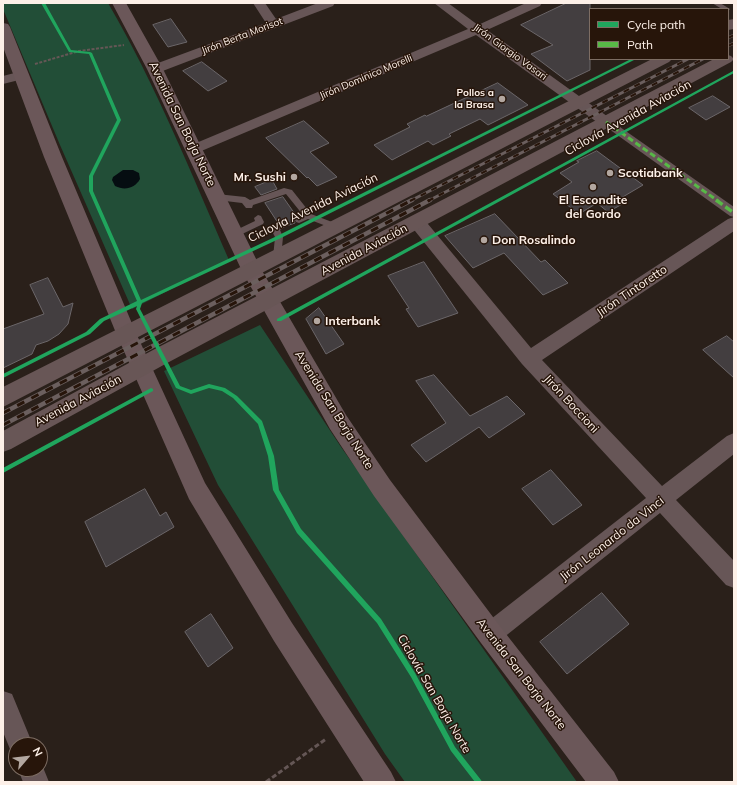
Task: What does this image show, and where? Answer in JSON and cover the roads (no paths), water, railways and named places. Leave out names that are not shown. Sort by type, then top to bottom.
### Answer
[{"type":"main road","name":"Avenida San Borja Norte","points":[[119,3],[142,42],[252,271],[338,422],[382,488],[490,634],[604,782]]},
{"type":"main road","points":[[3,27],[53,157],[126,333],[197,491],[283,632],[381,782]]},
{"type":"main road","points":[[3,398],[126,333],[252,271],[662,60]]},
{"type":"main road","name":"Avenida Aviación","points":[[3,442],[141,367],[725,60]]},
{"type":"street","points":[[259,3],[274,24]]},
{"type":"street","name":"Jirón Berta Morisot","points":[[155,69],[329,3]]},
{"type":"street","name":"Jirón Giorgio Vasari","points":[[440,3],[606,122]]},
{"type":"street","name":"Jirón Dominico Morelli","points":[[194,149],[479,30],[536,3]]},
{"type":"street","points":[[3,80],[21,72]]},
{"type":"street","points":[[606,122],[734,213]]},
{"type":"street","name":"Jirón Boccioni","points":[[417,222],[529,359],[734,577]]},
{"type":"street","name":"Jirón Tintoretto","points":[[529,359],[734,223]]},
{"type":"street","name":"Jirón Leonardo da Vinci","points":[[490,634],[734,442]]},
{"type":"street","points":[[3,703],[18,737]]},
{"type":"lane","points":[[715,3],[725,8]]},
{"type":"lane","points":[[217,197],[245,200],[249,205],[284,191],[289,192],[308,216],[337,227]]},
{"type":"lane","points":[[299,220],[308,216]]},
{"type":"lane","points":[[235,234],[259,220],[278,228],[279,237],[277,258]]},
{"type":"railway","points":[[729,38],[734,35]]},
{"type":"railway","points":[[729,46],[734,43]]},
{"type":"railway","points":[[410,201],[686,60]]},
{"type":"railway","points":[[428,201],[701,60]]},
{"type":"railway","points":[[3,413],[412,200]]},
{"type":"railway","points":[[3,425],[430,200]]},
{"type":"place","name":"Pollos a la Brasa","points":[[502,99]]},
{"type":"place","name":"Scotiabank","points":[[610,173]]},
{"type":"place","name":"Mr. Sushi","points":[[294,177]]},
{"type":"place","name":"El Escondite del Gordo","points":[[593,187]]},
{"type":"place","name":"Don Rosalindo","points":[[484,240]]},
{"type":"place","name":"Interbank","points":[[317,321]]}]
